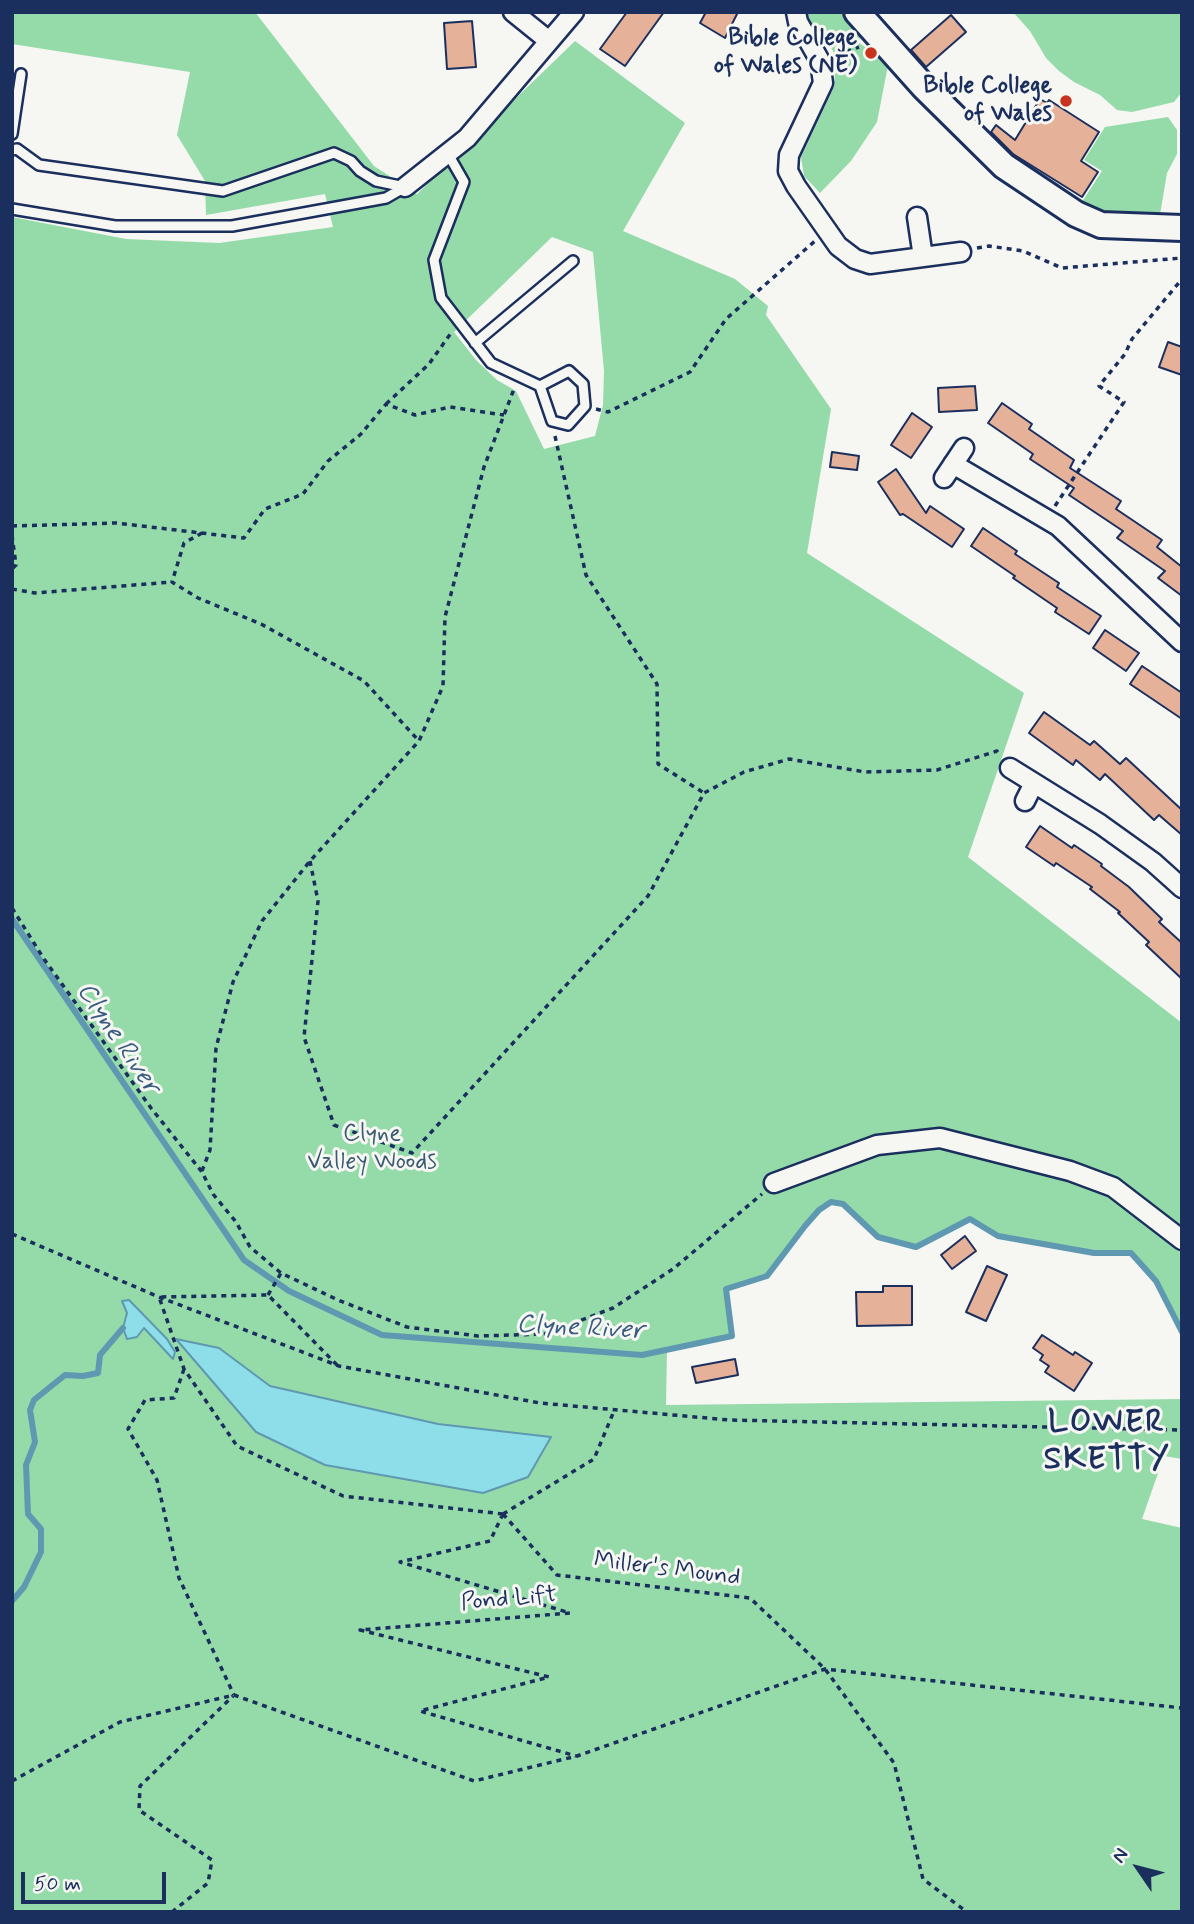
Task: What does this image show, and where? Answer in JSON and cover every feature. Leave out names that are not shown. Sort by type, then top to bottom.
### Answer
[{"type":"main road","points":[[857,12],[924,86],[1004,166],[1076,214],[1101,225],[1182,228]]},
{"type":"street","points":[[513,12],[549,41]]},
{"type":"street","points":[[405,187],[467,138],[574,12]]},
{"type":"street","points":[[796,12],[798,22],[820,61],[823,83],[789,155],[788,171],[796,186],[838,246],[855,259],[870,264],[961,252]]},
{"type":"street","points":[[917,218],[922,257]]},
{"type":"street","points":[[964,448],[948,471],[1058,526],[1182,642]]},
{"type":"street","points":[[1010,768],[1100,824],[1153,862],[1182,888]]},
{"type":"street","points":[[1025,801],[1034,783]]},
{"type":"street","points":[[774,1183],[877,1145],[940,1138],[1070,1171],[1113,1187],[1182,1240]]},
{"type":"lane","points":[[12,134],[21,74]]},
{"type":"lane","points":[[12,150],[17,149],[38,164],[223,191],[334,153],[351,161],[360,171],[376,181],[405,187]]},
{"type":"lane","points":[[448,154],[464,182],[434,260],[442,298],[458,323],[491,363],[540,386],[552,421],[568,425],[585,406],[583,384],[569,371],[540,386]]},
{"type":"lane","points":[[12,209],[115,226],[232,226],[386,198],[405,187]]},
{"type":"lane","points":[[475,343],[573,261]]},
{"type":"path","points":[[820,61],[881,39]]},
{"type":"path","points":[[585,406],[608,412],[690,372],[726,319],[827,230]]},
{"type":"path","points":[[961,252],[989,246],[1023,251],[1062,268],[1182,258]]},
{"type":"path","points":[[1047,519],[1124,402],[1099,386],[1125,354],[1132,339],[1182,279]]},
{"type":"path","points":[[12,526],[116,523],[244,538],[265,509],[303,494],[328,461],[361,434],[386,404],[429,364],[458,323]]},
{"type":"path","points":[[202,1172],[210,1150],[216,1048],[233,982],[262,921],[310,861],[419,741],[443,685],[445,617],[484,467],[519,377]]},
{"type":"path","points":[[386,404],[415,415],[450,407],[504,415]]},
{"type":"path","points":[[552,421],[586,575],[657,684],[658,764],[704,793]]},
{"type":"path","points":[[172,582],[184,543],[204,532]]},
{"type":"path","points":[[12,535],[16,565],[12,569]]},
{"type":"path","points":[[12,589],[36,593],[172,582],[198,598],[261,624],[364,681],[419,741]]},
{"type":"path","points":[[310,861],[318,901],[303,1037],[334,1125],[412,1153],[648,896],[704,793],[744,772],[789,759],[865,772],[937,770],[997,751],[1010,768]]},
{"type":"path","points":[[12,908],[59,981],[151,1108],[202,1172],[213,1194],[236,1222],[250,1247],[281,1273],[338,1300],[407,1327],[478,1336],[545,1334],[613,1308],[673,1269],[774,1183]]},
{"type":"path","points":[[12,1234],[159,1297],[338,1366],[540,1404],[729,1420],[1182,1430]]},
{"type":"path","points":[[268,1295],[281,1273]]},
{"type":"path","points":[[159,1297],[268,1295],[338,1366]]},
{"type":"path","points":[[159,1297],[184,1369],[237,1446],[343,1496],[503,1514],[594,1459],[614,1411]]},
{"type":"path","points":[[184,1369],[174,1398],[145,1400],[128,1429],[157,1480],[179,1578],[234,1695]]},
{"type":"path","name":"Miller's Mound","points":[[503,1514],[557,1575],[750,1598],[825,1669],[894,1763],[923,1879],[967,1912]]},
{"type":"path","name":"Pond Lift","points":[[503,1514],[491,1541],[400,1562],[570,1613],[360,1630],[549,1678],[420,1712],[577,1756]]},
{"type":"path","points":[[12,1781],[120,1722],[234,1695],[474,1781],[577,1756],[825,1669],[1182,1708]]},
{"type":"path","points":[[172,1912],[208,1883],[212,1860],[139,1810],[140,1786],[234,1695]]},
{"type":"green space","name":"Clyne Valley Woods","points":[[12,12],[255,12],[374,166],[417,194],[575,41],[685,123],[623,231],[735,279],[768,306],[766,315],[831,409],[807,553],[1024,693],[968,857],[1182,1023],[1182,1332],[1156,1281],[1131,1253],[1094,1253],[998,1236],[970,1219],[916,1247],[878,1237],[843,1204],[831,1202],[819,1210],[805,1226],[767,1276],[726,1289],[732,1336],[667,1350],[666,1405],[1182,1399],[1182,1459],[1164,1456],[1142,1519],[1182,1528],[1182,1912],[12,1912],[12,217],[126,239],[219,243],[333,227],[325,194],[206,215],[205,181],[177,135],[190,72],[12,44]],"holes":[[[552,237],[593,252],[604,371],[603,405],[595,436],[544,449],[516,391],[497,380],[476,360],[454,332]]]},
{"type":"green space","points":[[806,12],[840,12],[862,35],[858,42],[883,60],[889,60],[877,122],[851,161],[820,193],[804,176],[801,157],[834,87],[836,59],[832,49],[810,23]]},
{"type":"green space","points":[[1013,12],[1182,12],[1182,92],[1174,102],[1132,112],[1117,110],[1100,95],[1059,71],[1046,58],[1030,31]]},
{"type":"green space","points":[[1168,117],[1177,130],[1177,154],[1167,173],[1159,221],[1105,218],[1080,205],[1102,171],[1084,160],[1105,127]]},
{"type":"water","points":[[129,1300],[167,1339],[175,1352],[173,1359],[144,1328],[137,1337],[127,1339],[123,1328],[127,1313],[122,1301]]},
{"type":"water","points":[[176,1339],[219,1348],[270,1386],[438,1424],[551,1437],[528,1477],[483,1493],[325,1465],[256,1432]]},
{"type":"building","points":[[627,12],[664,12],[625,66],[600,49]]},
{"type":"building","points":[[706,12],[738,12],[725,38],[700,23]]},
{"type":"building","points":[[951,15],[966,32],[926,67],[911,50]]},
{"type":"building","points":[[472,21],[476,67],[447,69],[444,23]]},
{"type":"building","points":[[1040,99],[1047,103],[1049,100],[1099,132],[1081,161],[1098,172],[1082,197],[1013,154],[991,132],[996,125],[1015,140]]},
{"type":"building","points":[[1168,342],[1182,347],[1182,375],[1159,367]]},
{"type":"building","points":[[975,386],[977,410],[939,412],[938,388]]},
{"type":"building","points":[[1002,403],[1032,424],[1029,429],[1074,460],[1070,468],[1121,501],[1116,509],[1162,540],[1157,547],[1182,567],[1182,596],[1158,578],[1165,571],[1117,538],[1123,531],[1069,495],[1074,488],[1030,459],[1033,454],[988,423]]},
{"type":"building","points":[[912,413],[932,427],[911,458],[891,445]]},
{"type":"building","points":[[832,452],[859,456],[857,470],[830,467]]},
{"type":"building","points":[[896,469],[926,513],[930,506],[964,529],[952,547],[903,514],[900,515],[878,482]]},
{"type":"building","points":[[983,528],[1017,551],[1015,554],[1059,583],[1057,587],[1101,616],[1089,634],[1055,612],[1057,608],[971,546]]},
{"type":"building","points":[[1105,630],[1139,653],[1126,671],[1093,648]]},
{"type":"building","points":[[1142,666],[1182,693],[1182,719],[1130,684]]},
{"type":"building","points":[[1044,712],[1090,745],[1094,741],[1120,764],[1126,758],[1182,810],[1182,835],[1159,815],[1154,820],[1105,774],[1100,780],[1076,760],[1073,765],[1029,733]]},
{"type":"building","points":[[1040,826],[1102,864],[1101,866],[1129,887],[1162,919],[1159,922],[1182,943],[1182,979],[1146,945],[1149,942],[1118,913],[1120,912],[1090,889],[1092,887],[1026,847]]},
{"type":"building","points":[[965,1236],[976,1251],[952,1269],[941,1255]]},
{"type":"building","points":[[987,1266],[1007,1275],[986,1321],[966,1312]]},
{"type":"building","points":[[883,1286],[912,1286],[912,1325],[857,1326],[856,1292],[883,1292]]},
{"type":"building","points":[[1042,1335],[1073,1355],[1075,1352],[1092,1363],[1074,1391],[1045,1372],[1049,1366],[1040,1360],[1043,1355],[1033,1348]]},
{"type":"building","points":[[735,1359],[738,1375],[696,1383],[692,1367]]},
{"type":"waterway","name":"Clyne River","points":[[12,919],[244,1260],[289,1291],[382,1335],[642,1355],[732,1336],[726,1289],[767,1276],[805,1226],[819,1210],[831,1202],[843,1204],[878,1237],[916,1247],[970,1219],[998,1236],[1094,1253],[1131,1253],[1156,1281],[1182,1332]]},
{"type":"waterway","points":[[12,1601],[24,1587],[41,1552],[41,1529],[28,1514],[26,1465],[35,1442],[30,1410],[34,1400],[65,1375],[98,1373],[100,1355],[123,1328]]},
{"type":"place","name":"Bible College of Wales (NE)","points":[[871,53]]},
{"type":"place","name":"Bible College of Wales","points":[[1066,101]]},
{"type":"district","name":"LOWER SKETTY","points":[[1107,1442]]}]
